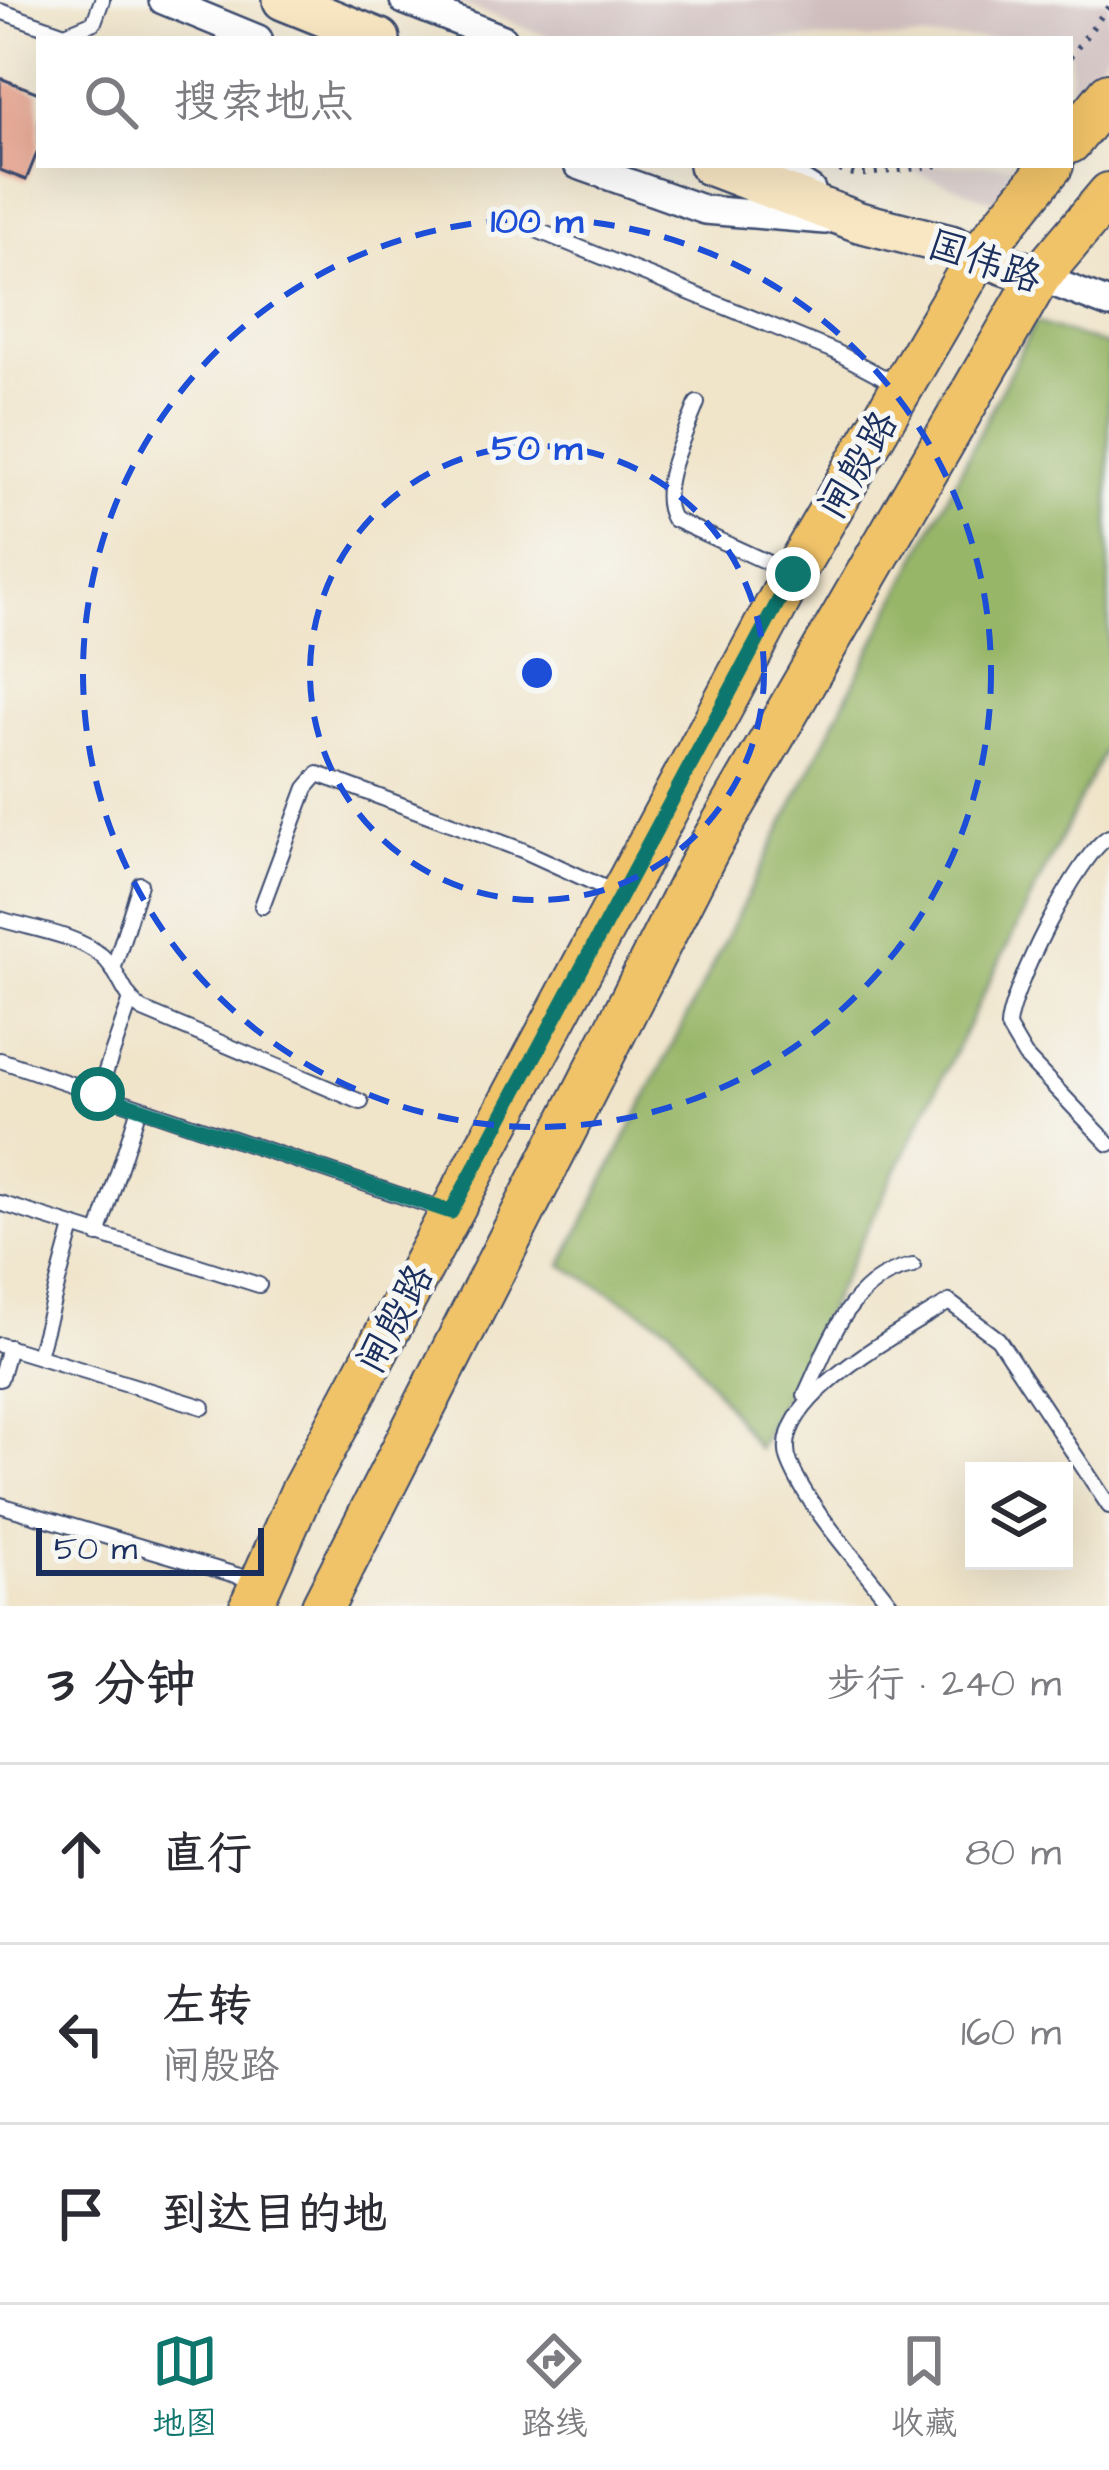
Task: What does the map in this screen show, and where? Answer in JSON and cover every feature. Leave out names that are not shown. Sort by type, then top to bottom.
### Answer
[{"type":"main road","points":[[1073,138],[1109,94]]},
{"type":"main road","name":"闸殷路","points":[[256,1594],[301,1492],[793,574],[979,255],[1050,168]]},
{"type":"main road","name":"闸殷路","points":[[323,1606],[708,849],[1039,278],[1109,194]]},
{"type":"street","points":[[163,0],[252,36]]},
{"type":"street","points":[[283,0],[373,36]]},
{"type":"street","points":[[404,0],[495,36]]},
{"type":"street","name":"国伟路","points":[[586,168],[705,210],[859,222]]},
{"type":"street","name":"国伟路","points":[[717,168],[859,222],[979,255],[1109,304]]},
{"type":"street","name":"国伟路","points":[[777,168],[859,222]]},
{"type":"lane","points":[[0,11],[65,34],[94,22],[103,0]]},
{"type":"lane","points":[[524,225],[836,352],[902,387]]},
{"type":"lane","points":[[697,403],[668,487],[668,508],[674,519],[793,574]]},
{"type":"lane","points":[[262,906],[306,788],[318,774],[522,850],[619,895]]},
{"type":"lane","points":[[1109,837],[1088,854],[1019,988],[1008,1028],[1025,1056],[1109,1144]]},
{"type":"lane","points":[[113,970],[140,884]]},
{"type":"lane","points":[[0,919],[81,944],[113,970],[130,1002],[361,1102]]},
{"type":"lane","points":[[98,1094],[130,1002]]},
{"type":"lane","points":[[0,1060],[451,1212]]},
{"type":"lane","points":[[98,1234],[140,1108]]},
{"type":"lane","points":[[0,1203],[259,1285]]},
{"type":"lane","points":[[38,1356],[73,1227]]},
{"type":"lane","points":[[892,1606],[787,1459],[793,1421],[856,1297],[875,1279],[913,1266]]},
{"type":"lane","points":[[793,1421],[818,1388],[949,1302],[998,1339],[1109,1505]]},
{"type":"lane","points":[[0,1379],[5,1346],[203,1407]]},
{"type":"lane","points":[[0,1505],[256,1594]]},
{"type":"path","points":[[1073,53],[1109,6]]},
{"type":"path","points":[[832,168],[857,175],[916,168]]},
{"type":"shaded area","points":[[450,0],[1109,0],[1109,50],[1073,98],[1073,36],[547,36]]},
{"type":"shaded area","points":[[904,168],[1022,168],[996,202]]},
{"type":"green space","points":[[1035,322],[1109,346],[1109,741],[758,1449],[671,1328],[562,1265]]},
{"type":"building","points":[[0,78],[36,92],[36,155],[26,180],[0,170]]},
{"type":"route","points":[[98,1094],[451,1212],[793,574]]}]
